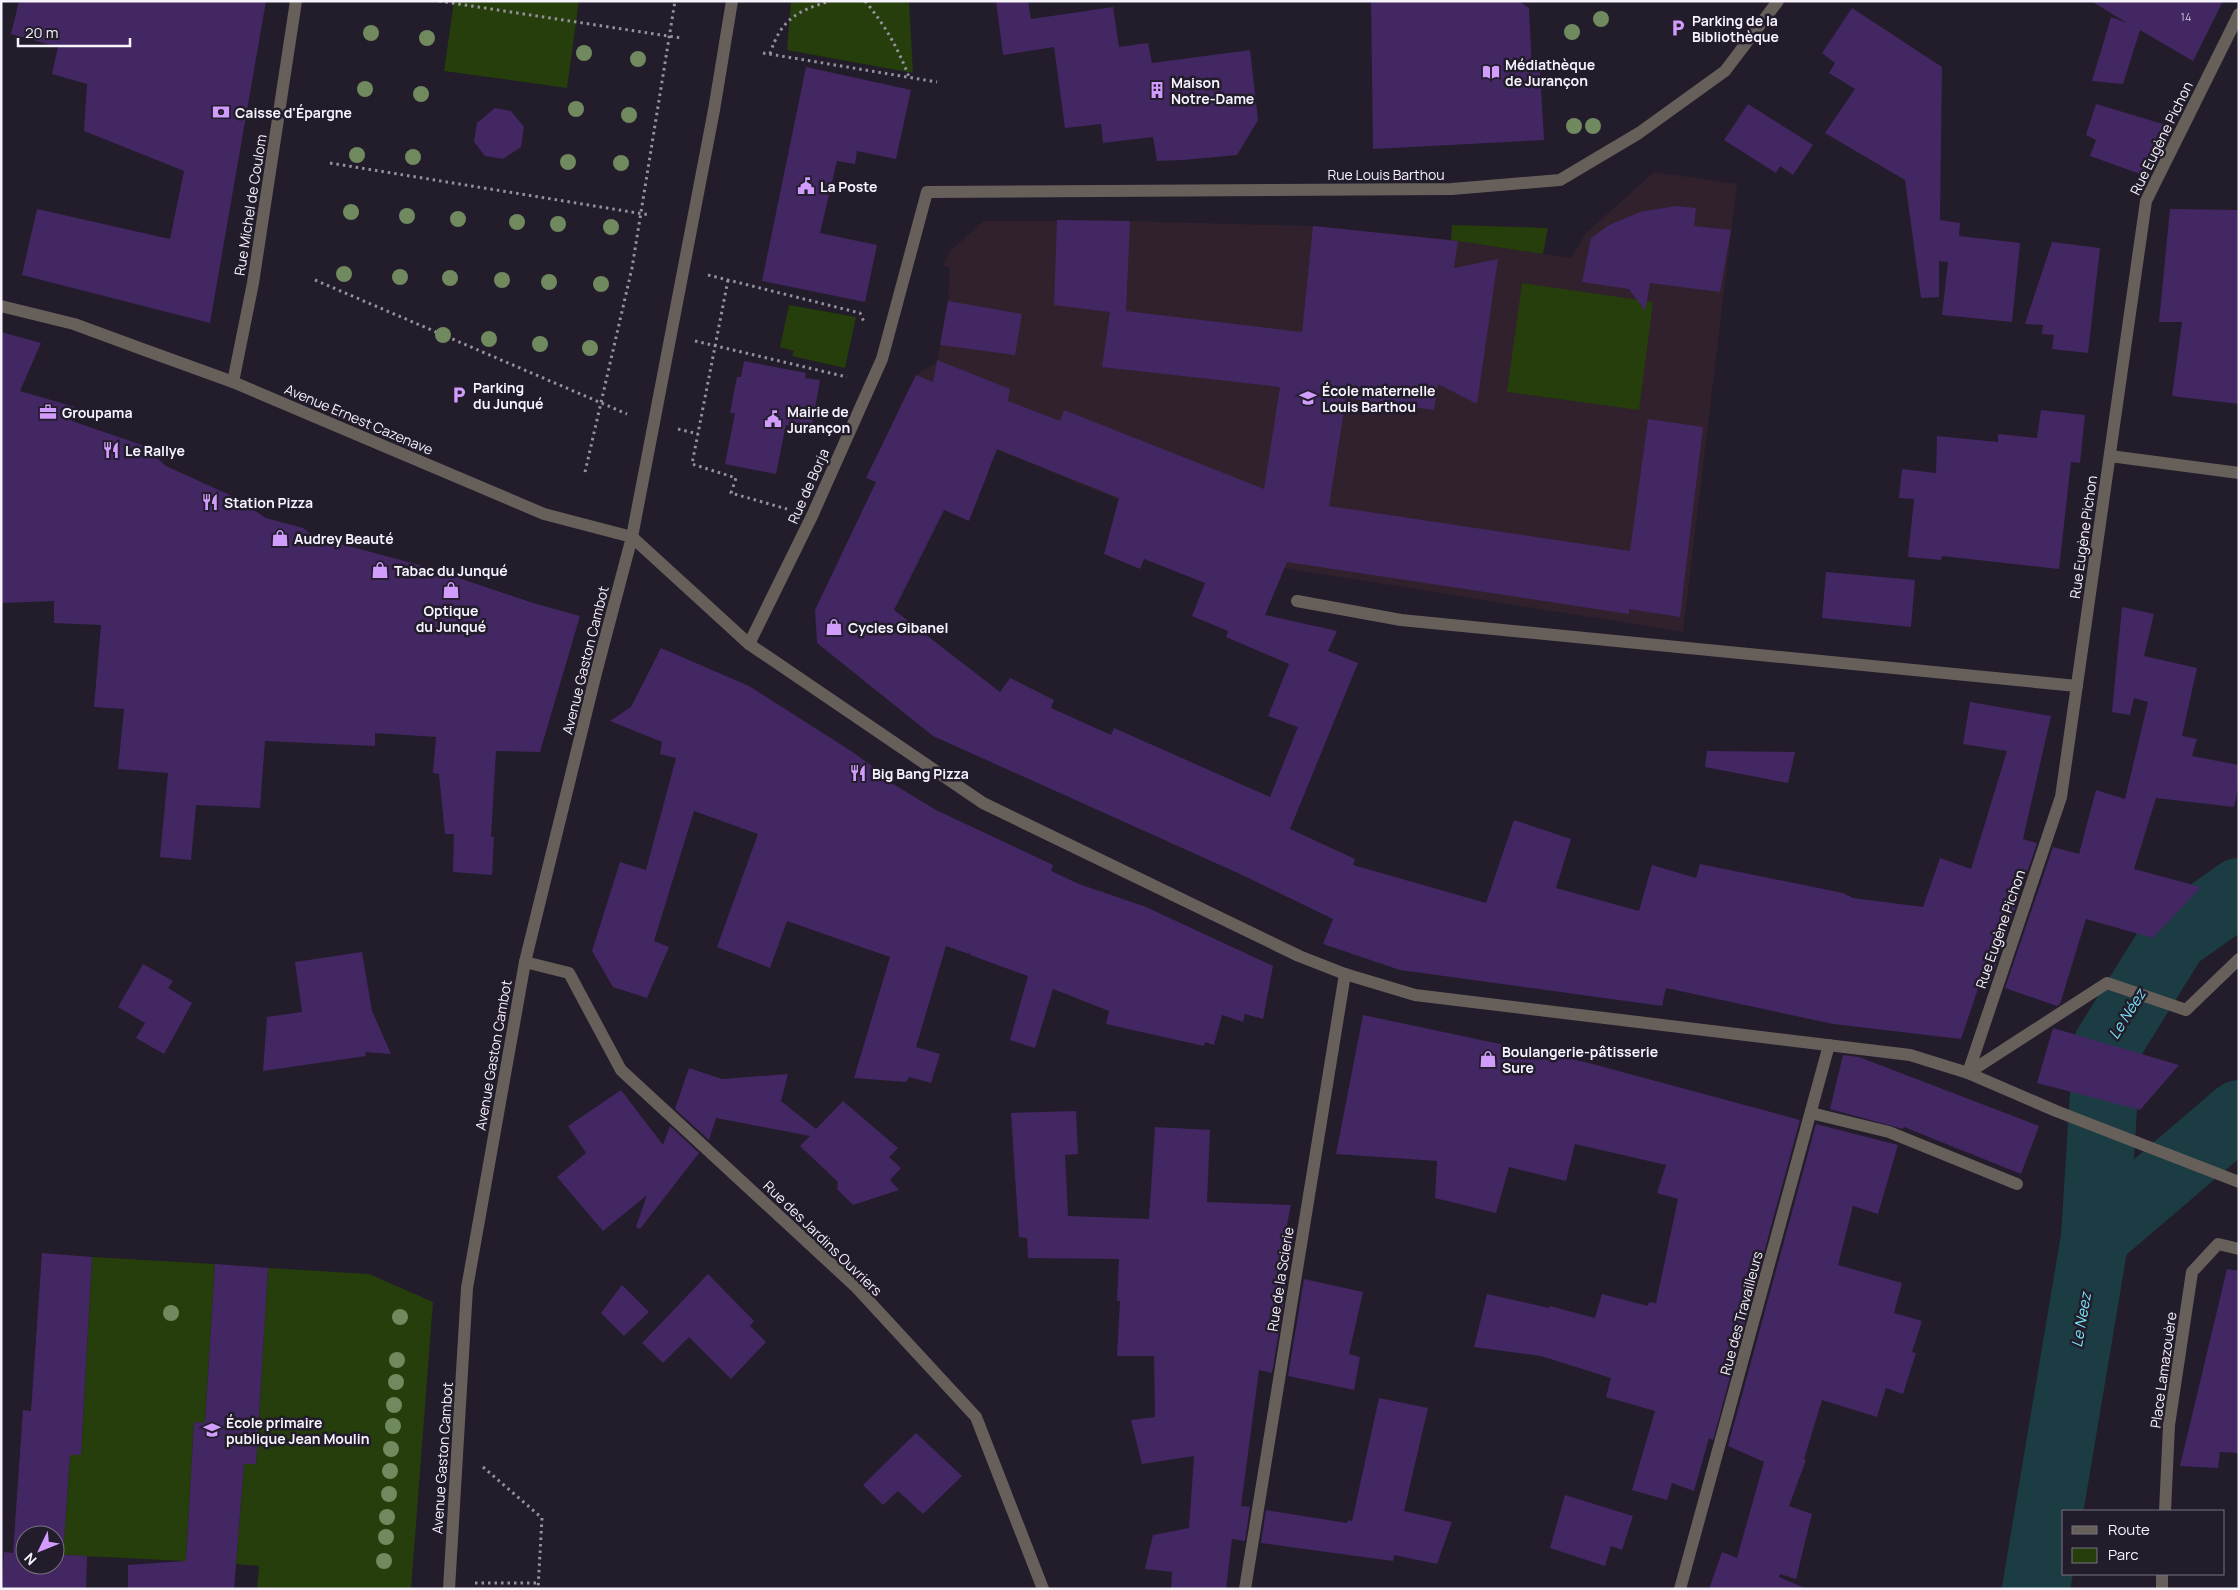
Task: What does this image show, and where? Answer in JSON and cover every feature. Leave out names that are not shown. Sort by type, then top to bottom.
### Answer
[{"type":"street","name":"Rue Michel de Coulom","points":[[233,382],[253,283],[296,1]]},
{"type":"street","name":"Avenue Gaston Cambot","points":[[449,1586],[467,1288],[525,962],[596,673],[632,537],[732,1]]},
{"type":"street","name":"Rue Louis Barthou","points":[[927,192],[1452,189],[1560,180],[1639,133],[1725,71],[1778,1]]},
{"type":"street","name":"Rue Eugène Pichon","points":[[1968,1073],[2061,797],[2146,201],[2239,14]]},
{"type":"street","name":"Rue de Borja","points":[[750,644],[812,516],[882,359],[927,192]]},
{"type":"street","name":"Avenue Ernest Cazenave","points":[[1,306],[74,324],[233,382],[544,514],[632,537]]},
{"type":"street","points":[[2110,456],[2239,473]]},
{"type":"street","points":[[632,537],[750,644],[984,803],[1299,956],[1345,974],[1415,995],[1910,1055],[1968,1073],[2056,1111],[2239,1182]]},
{"type":"street","points":[[1297,601],[1401,620],[2077,686]]},
{"type":"street","points":[[1968,1073],[2107,984],[2186,1010],[2239,959]]},
{"type":"street","name":"Rue des Jardins Ouvriers","points":[[525,962],[569,973],[621,1070],[855,1286],[976,1416],[1043,1589]]},
{"type":"street","name":"Rue de la Scierie","points":[[1245,1589],[1345,974]]},
{"type":"street","name":"Rue des Travailleurs","points":[[1680,1589],[1829,1045]]},
{"type":"street","points":[[1811,1113],[1889,1132],[2017,1184]]},
{"type":"street","name":"Place Lamazouère","points":[[2165,1510],[2169,1425],[2192,1272],[2218,1244],[2239,1249]]},
{"type":"street","points":[[2162,1575],[2162,1589]]},
{"type":"path","points":[[439,1],[681,38]]},
{"type":"path","points":[[585,472],[632,268],[675,1]]},
{"type":"path","points":[[770,54],[783,26],[797,13],[830,1]]},
{"type":"path","points":[[866,1],[883,23],[896,45],[909,77]]},
{"type":"path","points":[[763,53],[937,82]]},
{"type":"path","points":[[330,164],[650,215]]},
{"type":"path","points":[[670,335],[850,378],[882,359],[860,313],[683,269]]},
{"type":"path","points":[[315,280],[628,414]]},
{"type":"path","points":[[728,280],[692,464],[736,478],[731,493],[791,510]]},
{"type":"path","points":[[678,429],[698,434]]},
{"type":"path","points":[[458,1446],[542,1518],[538,1589]]},
{"type":"path","points":[[449,1586],[538,1583]]},
{"type":"shaded area","name":"École maternelle Louis Barthou","points":[[1654,172],[1737,184],[1683,632],[1284,568],[899,409],[916,375],[937,362],[948,301],[950,268],[943,266],[947,257],[950,251],[984,221],[1129,221],[1313,226],[1451,240],[1571,258],[1586,233]]},
{"type":"green space","points":[[454,1],[579,1],[567,88],[444,71]]},
{"type":"green space","points":[[791,1],[909,1],[913,73],[787,50]]},
{"type":"green space","points":[[1452,225],[1548,228],[1543,254],[1451,240]]},
{"type":"green space","points":[[1522,283],[1653,302],[1639,410],[1507,392]]},
{"type":"green space","points":[[789,305],[856,317],[845,368],[792,356],[794,351],[780,347]]},
{"type":"green space","points":[[92,1257],[215,1264],[205,1423],[194,1422],[186,1561],[65,1555],[70,1455],[81,1455]]},
{"type":"green space","points":[[268,1268],[369,1274],[433,1302],[411,1589],[257,1589],[259,1566],[236,1564],[244,1464],[256,1464]]},
{"type":"building","points":[[19,1],[266,1],[210,323],[22,275],[37,209],[170,239],[184,171],[84,131],[87,84],[52,74],[58,47],[11,34]]},
{"type":"building","points":[[996,1],[1028,1],[1031,19],[1113,7],[1119,47],[1148,43],[1152,63],[1250,50],[1258,120],[1237,155],[1183,160],[1157,161],[1153,137],[1103,143],[1101,124],[1065,128],[1054,47],[1003,55]]},
{"type":"building","name":"Médiathèque de Jurançon","points":[[1371,1],[1519,1],[1529,8],[1532,71],[1540,71],[1544,140],[1373,149]]},
{"type":"building","points":[[2091,1],[2223,1],[2193,61],[2140,30],[2123,84],[2092,81],[2111,17],[2127,23]]},
{"type":"building","points":[[1852,8],[1942,67],[1940,220],[1960,223],[1959,236],[2020,243],[2012,322],[1942,315],[1948,262],[1939,261],[1939,297],[1921,298],[1905,180],[1825,133],[1855,89],[1829,73],[1835,63],[1822,53]]},
{"type":"building","name":"La Poste","points":[[806,67],[911,90],[896,159],[857,151],[855,164],[837,161],[820,233],[877,245],[865,302],[762,281]]},
{"type":"building","points":[[1748,104],[1813,145],[1793,175],[1780,166],[1776,173],[1724,140]]},
{"type":"building","points":[[2096,104],[2163,124],[2143,175],[2090,156],[2096,140],[2086,135]]},
{"type":"building","points":[[495,108],[511,111],[524,127],[521,147],[503,159],[485,156],[474,142],[477,123]]},
{"type":"building","points":[[1676,206],[1696,208],[1694,226],[1731,230],[1720,292],[1650,283],[1645,311],[1629,289],[1582,282],[1591,238],[1609,225],[1640,212]]},
{"type":"building","points":[[2170,209],[2239,210],[2239,404],[2172,396],[2182,322],[2159,322]]},
{"type":"building","points":[[1057,220],[1130,221],[1126,311],[1302,332],[1313,226],[1458,241],[1454,268],[1498,259],[1477,404],[1438,384],[1434,410],[1346,398],[1329,506],[1630,551],[1648,419],[1703,427],[1680,617],[1629,609],[1629,614],[1287,562],[1265,615],[1337,631],[1328,651],[1358,663],[1290,829],[1355,859],[1353,865],[1486,903],[1514,820],[1571,839],[1556,888],[1639,911],[1652,865],[1696,878],[1700,864],[1843,893],[1853,898],[1923,907],[1940,858],[1971,869],[2007,751],[1963,744],[1970,702],[2051,716],[2023,839],[2037,843],[1990,983],[1981,980],[1961,1039],[1833,1024],[1666,988],[1662,1006],[1400,970],[1323,944],[1333,919],[1240,874],[933,736],[817,643],[815,610],[876,482],[866,478],[916,375],[933,382],[937,360],[1010,389],[1008,401],[1060,421],[1064,410],[1264,489],[1280,387],[1102,367],[1110,312],[1054,305]],"holes":[[[997,449],[1119,498],[1104,554],[1140,569],[1144,559],[1205,583],[1192,616],[1228,631],[1226,637],[1289,664],[1268,716],[1298,727],[1270,797],[1114,728],[1111,735],[1051,708],[1054,700],[1010,678],[1000,692],[894,610],[944,510],[969,521]]]},
{"type":"building","points":[[2052,242],[2100,248],[2088,353],[2052,349],[2054,335],[2042,334],[2043,325],[2025,324]]},
{"type":"building","points":[[948,301],[1022,314],[1015,355],[940,345]]},
{"type":"building","points":[[1,332],[41,343],[20,391],[75,407],[72,421],[142,445],[166,466],[232,496],[266,518],[303,528],[315,537],[423,566],[533,603],[580,616],[540,752],[496,751],[491,837],[494,837],[492,875],[453,872],[454,834],[445,834],[439,774],[433,773],[436,737],[375,733],[375,746],[265,741],[260,808],[196,805],[191,860],[160,857],[168,773],[118,769],[124,709],[94,707],[101,625],[54,623],[54,601],[1,603]]},
{"type":"building","name":"Mairie de Jurançon","points":[[744,361],[806,373],[805,378],[820,380],[811,430],[786,425],[776,474],[725,464],[735,413],[730,413],[737,377],[741,377]]},
{"type":"building","points":[[2041,410],[2085,415],[2080,463],[2071,462],[2059,569],[1942,556],[1941,560],[1908,557],[1914,499],[1899,498],[1902,469],[1936,473],[1937,436],[1998,442],[1998,434],[2037,438]]},
{"type":"building","points":[[1826,572],[1915,580],[1911,627],[1822,618]]},
{"type":"building","points":[[2122,607],[2154,614],[2144,656],[2197,668],[2182,736],[2197,739],[2192,756],[2239,765],[2239,783],[2234,807],[2156,798],[2134,869],[2201,887],[2153,938],[2086,919],[2060,1004],[2057,1006],[2005,988],[2053,847],[2079,854],[2096,790],[2125,799],[2148,702],[2134,698],[2130,715],[2112,712]]},
{"type":"building","points":[[661,648],[749,686],[851,751],[872,766],[870,770],[936,810],[1053,865],[1051,871],[1079,884],[1146,907],[1273,966],[1263,1019],[1245,1014],[1243,1022],[1222,1015],[1214,1045],[1205,1042],[1204,1046],[1106,1024],[1109,1011],[1053,989],[1035,1048],[1010,1040],[1028,976],[970,955],[970,951],[969,954],[946,946],[916,1047],[940,1054],[931,1083],[909,1077],[906,1082],[854,1078],[890,957],[787,921],[770,968],[717,947],[758,834],[694,811],[654,941],[669,947],[647,998],[613,987],[592,951],[620,862],[646,870],[676,758],[660,754],[662,742],[610,721],[631,707]]},
{"type":"building","points":[[1707,751],[1795,752],[1788,783],[1705,767]]},
{"type":"building","points":[[362,952],[372,1011],[391,1054],[365,1052],[366,1056],[263,1071],[267,1017],[302,1012],[295,962]]},
{"type":"building","points":[[143,964],[173,981],[168,988],[192,1003],[164,1054],[136,1038],[145,1023],[118,1007]]},
{"type":"building","points":[[1363,1015],[1585,1062],[1800,1120],[1713,1440],[1709,1438],[1694,1491],[1672,1483],[1667,1500],[1632,1490],[1655,1411],[1606,1397],[1611,1378],[1541,1356],[1474,1347],[1487,1294],[1549,1308],[1550,1306],[1595,1318],[1602,1294],[1648,1306],[1649,1302],[1656,1303],[1678,1199],[1657,1193],[1666,1165],[1575,1144],[1566,1181],[1509,1167],[1496,1213],[1435,1198],[1437,1161],[1336,1154]]},
{"type":"building","points":[[2053,1028],[2179,1065],[2140,1110],[2037,1083]]},
{"type":"building","points":[[1843,1055],[1859,1057],[2039,1126],[2021,1174],[1904,1127],[1903,1129],[1830,1109]]},
{"type":"building","points":[[689,1068],[722,1079],[788,1074],[781,1101],[816,1129],[843,1101],[898,1148],[889,1157],[901,1168],[890,1180],[899,1190],[853,1205],[837,1189],[838,1182],[800,1146],[810,1136],[716,1118],[709,1140],[675,1109]]},
{"type":"building","points":[[621,1090],[663,1145],[670,1126],[699,1153],[640,1229],[636,1227],[647,1195],[603,1231],[557,1177],[586,1153],[568,1126]]},
{"type":"building","points":[[1076,1111],[1078,1154],[1065,1155],[1068,1216],[1149,1219],[1155,1127],[1210,1130],[1207,1202],[1291,1205],[1277,1274],[1288,1276],[1272,1373],[1259,1370],[1241,1506],[1250,1507],[1245,1541],[1232,1539],[1226,1589],[1171,1589],[1172,1572],[1145,1569],[1153,1535],[1189,1528],[1194,1456],[1142,1464],[1131,1420],[1155,1417],[1154,1356],[1117,1356],[1120,1301],[1117,1301],[1119,1259],[1028,1258],[1027,1238],[1019,1237],[1011,1113]]},
{"type":"building","points":[[1816,1124],[1898,1145],[1878,1214],[1853,1206],[1838,1265],[1902,1283],[1894,1313],[1922,1321],[1912,1352],[1916,1353],[1903,1394],[1886,1388],[1877,1417],[1822,1400],[1804,1459],[1806,1460],[1789,1506],[1812,1514],[1796,1579],[1780,1574],[1779,1577],[1807,1589],[1709,1589],[1722,1552],[1737,1558],[1764,1462],[1728,1446]]},
{"type":"building","points":[[42,1253],[92,1257],[81,1455],[70,1455],[65,1526],[15,1525],[15,1575],[65,1575],[65,1555],[87,1556],[86,1589],[2,1589],[4,1552],[13,1553],[23,1410],[31,1411]]},
{"type":"building","points":[[215,1264],[268,1268],[256,1464],[244,1464],[234,1589],[128,1589],[128,1565],[186,1561],[194,1422],[205,1423]]},
{"type":"building","points":[[2227,1269],[2239,1271],[2239,1453],[2220,1452],[2218,1468],[2180,1466]]},
{"type":"building","points":[[708,1274],[754,1321],[750,1326],[766,1342],[731,1379],[689,1337],[663,1363],[642,1343]]},
{"type":"building","points":[[1304,1279],[1363,1292],[1349,1354],[1360,1357],[1354,1390],[1288,1376]]},
{"type":"building","points":[[622,1285],[649,1312],[624,1336],[601,1313]]},
{"type":"building","points":[[1379,1398],[1428,1408],[1404,1511],[1452,1522],[1437,1564],[1394,1555],[1393,1561],[1261,1543],[1266,1510],[1347,1523],[1348,1520],[1352,1521]]},
{"type":"building","points":[[916,1433],[962,1476],[923,1514],[898,1491],[883,1505],[863,1485]]},
{"type":"building","points":[[1565,1495],[1633,1516],[1622,1550],[1611,1546],[1605,1566],[1550,1548]]},
{"type":"waterway","name":"Le Néez","points":[[2095,1237],[2107,1046],[2174,938],[2239,892]]},
{"type":"waterway","name":"Le Neez","points":[[2036,1589],[2095,1237],[2239,1114]]},
{"type":"place","name":"Parking de la Bibliothèque","points":[[1678,28]]},
{"type":"place","name":"Médiathèque de Jurançon","points":[[1491,72]]},
{"type":"place","name":"Maison Notre-Dame","points":[[1157,90]]},
{"type":"place","name":"Caisse d'Épargne","points":[[221,112]]},
{"type":"place","name":"La Poste","points":[[806,186]]},
{"type":"place","name":"Parking du Junqué","points":[[459,395]]},
{"type":"place","name":"École maternelle Louis Barthou","points":[[1308,398]]},
{"type":"place","name":"Groupama","points":[[48,412]]},
{"type":"place","name":"Mairie de Jurançon","points":[[773,419]]},
{"type":"place","name":"Le Rallye","points":[[111,450]]},
{"type":"place","name":"Station Pizza","points":[[210,502]]},
{"type":"place","name":"Audrey Beauté","points":[[280,538]]},
{"type":"place","name":"Tabac du Junqué","points":[[380,570]]},
{"type":"place","name":"Optique du Junqué","points":[[451,590]]},
{"type":"place","name":"Cycles Gibanel","points":[[834,627]]},
{"type":"place","name":"Big Bang Pizza","points":[[858,773]]},
{"type":"place","name":"Boulangerie-pâtisserie Sure","points":[[1488,1059]]},
{"type":"place","name":"École primaire publique Jean Moulin","points":[[212,1430]]}]
